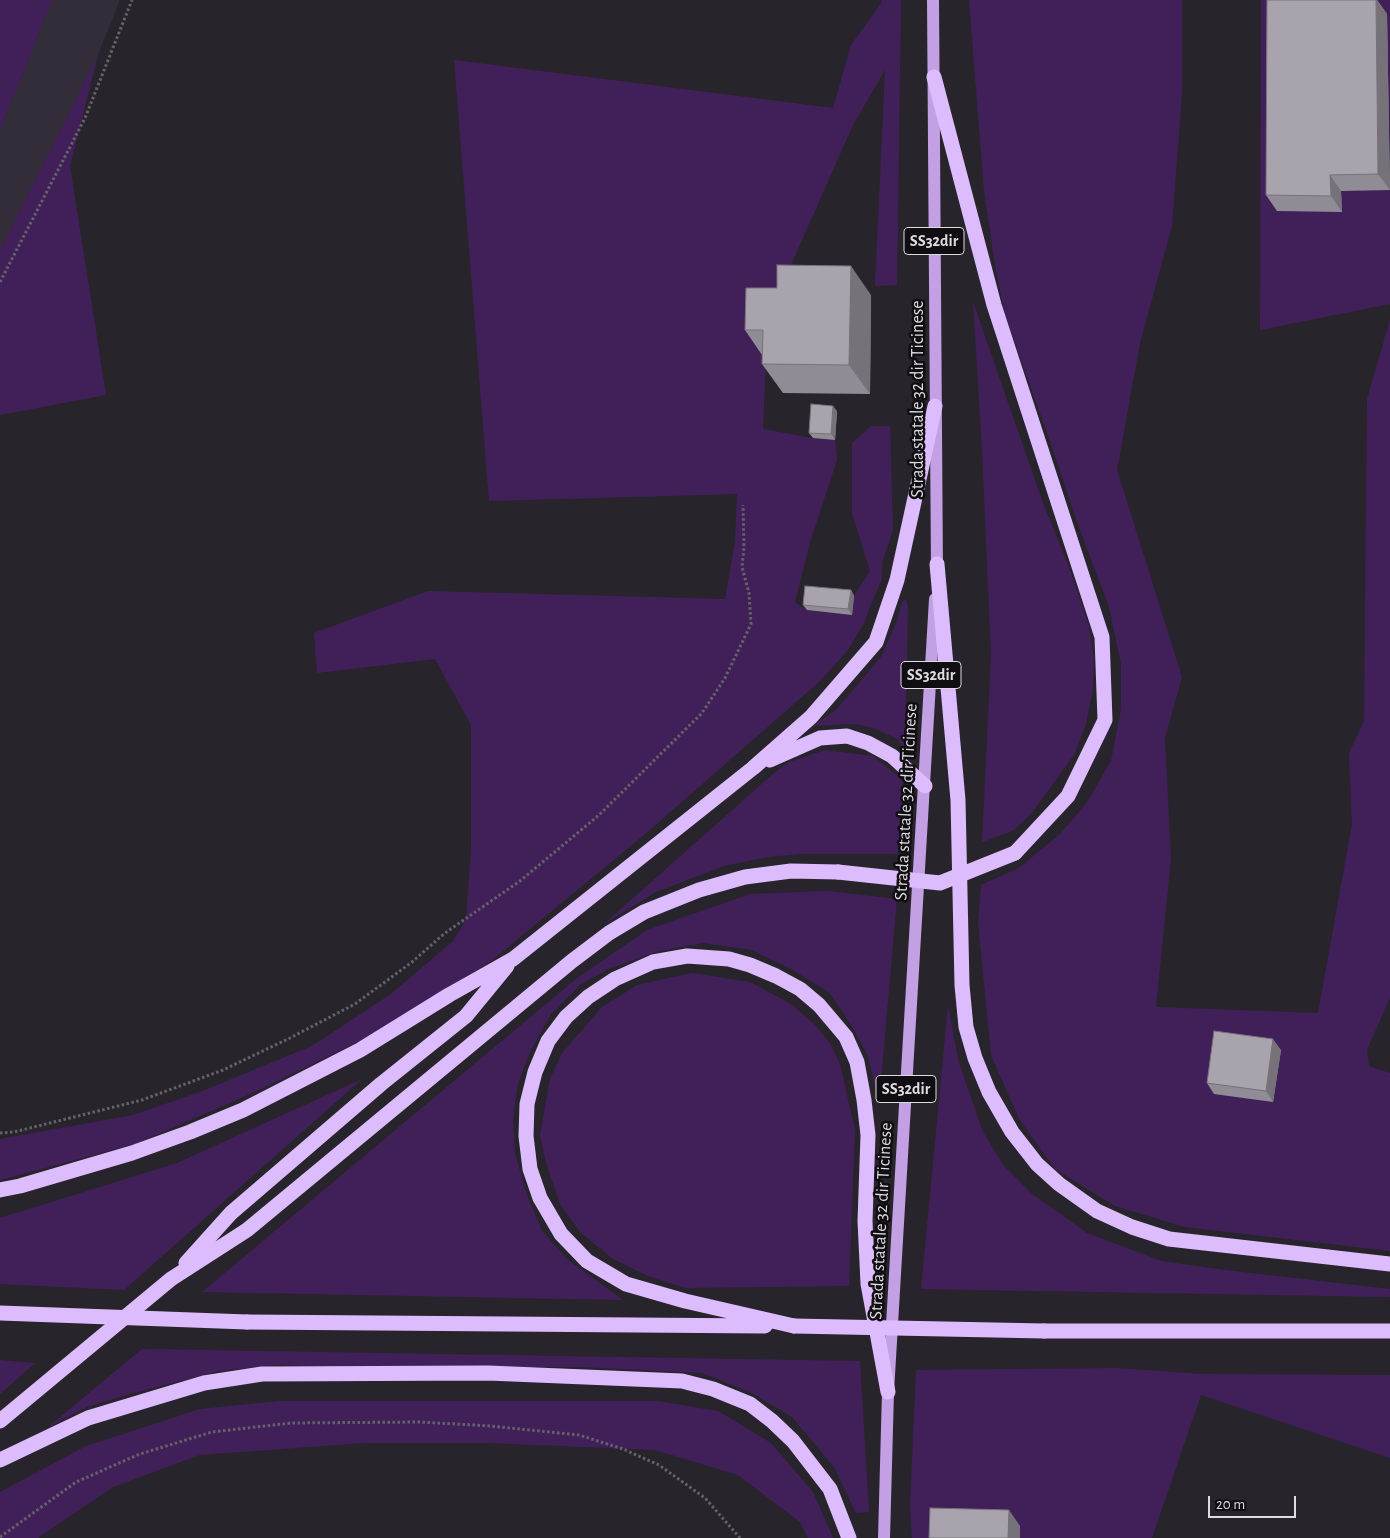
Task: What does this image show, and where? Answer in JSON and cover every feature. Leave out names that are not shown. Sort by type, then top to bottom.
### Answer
[{"type":"highway","points":[[0,1421],[171,1279],[247,1230],[572,961],[616,929],[644,912],[699,890],[745,877],[791,871],[838,872],[940,883],[1015,853],[1068,796],[1105,720],[1102,637],[994,305],[934,76]]},
{"type":"highway","points":[[0,1190],[20,1186],[132,1153],[243,1110],[360,1050],[448,995],[513,959],[752,768],[811,717],[876,642],[897,580],[935,406]]},
{"type":"highway","points":[[937,564],[958,800],[962,984],[966,1026],[989,1092],[1012,1132],[1036,1164],[1059,1184],[1097,1211],[1132,1227],[1169,1239],[1390,1264]]},
{"type":"highway","points":[[752,768],[820,738],[847,736],[868,742],[892,756],[924,786]]},
{"type":"highway","points":[[794,1326],[685,1302],[626,1284],[587,1261],[561,1234],[540,1198],[530,1169],[526,1136],[527,1104],[535,1072],[548,1041],[566,1017],[588,997],[615,978],[654,962],[686,956],[730,959],[758,968],[800,989],[819,1005],[846,1037],[857,1062],[864,1100],[868,1135],[865,1220],[868,1284],[888,1392]]},
{"type":"highway","points":[[171,1279],[231,1212],[381,1084],[466,1016],[513,959]]},
{"type":"highway","points":[[0,1314],[247,1322],[794,1326],[1044,1331],[1390,1331]]},
{"type":"highway","points":[[0,1460],[88,1418],[204,1383],[262,1374],[488,1373],[682,1381],[713,1389],[750,1404],[772,1421],[793,1441],[830,1489],[849,1538]]},
{"type":"main road","name":"SS32dir","points":[[933,0],[934,76]]},
{"type":"main road","name":"Strada statale 32 dir Ticinese","points":[[884,1534],[888,1392],[937,564],[934,76]]},
{"type":"path","points":[[0,282],[85,118],[132,0]]},
{"type":"path","points":[[0,1133],[14,1132],[142,1100],[223,1070],[355,1004],[445,934],[520,881],[599,815],[702,713],[725,678],[751,624],[749,593],[742,567],[744,547],[743,505]]},
{"type":"path","points":[[0,1537],[76,1482],[140,1454],[212,1432],[291,1423],[419,1422],[491,1426],[579,1435],[623,1449],[659,1465],[705,1498],[729,1523],[740,1538]]},
{"type":"shaded area","points":[[0,0],[52,0],[0,130]]},
{"type":"shaded area","points":[[52,0],[120,0],[98,55],[0,250],[0,130]]},
{"type":"shaded area","points":[[882,0],[901,0],[897,285],[875,286],[885,70],[853,125],[778,294],[766,360],[763,429],[835,440],[837,460],[810,542],[795,602],[807,610],[852,615],[854,596],[870,571],[852,513],[852,443],[871,426],[890,426],[893,530],[882,563],[882,579],[865,621],[848,650],[819,682],[644,835],[491,961],[370,1036],[257,1091],[135,1144],[0,1180],[0,1139],[133,1115],[200,1092],[312,1046],[391,994],[453,941],[466,919],[471,852],[471,725],[435,659],[317,673],[314,633],[428,591],[725,599],[735,541],[737,494],[489,501],[454,60],[833,108],[851,45]]},
{"type":"shaded area","points":[[969,0],[1182,0],[1182,94],[1172,226],[1140,343],[1117,470],[1182,677],[1165,738],[1171,859],[1156,1007],[1318,1013],[1352,824],[1349,753],[1364,721],[1367,399],[1390,320],[1390,998],[1367,1050],[1369,1066],[1390,1073],[1390,1251],[1185,1227],[1115,1206],[1055,1169],[1019,1119],[991,1055],[978,922],[981,885],[1019,868],[1060,834],[1086,804],[1111,761],[1121,709],[1121,664],[1109,607],[1077,522],[1005,315],[996,271],[984,191]]},
{"type":"shaded area","points":[[1261,0],[1390,0],[1390,304],[1260,330]]},
{"type":"shaded area","points":[[98,55],[70,166],[106,395],[0,415],[0,250]]},
{"type":"shaded area","points":[[973,302],[1043,503],[1070,570],[1089,626],[1094,659],[1093,688],[1086,724],[1074,755],[1031,814],[1014,830],[982,842],[991,655]]},
{"type":"shaded area","points":[[906,599],[908,609],[905,750],[897,739],[876,729],[861,725],[813,726],[836,710],[881,657],[897,621],[902,602]]},
{"type":"shaded area","points":[[825,750],[873,756],[899,777],[903,785],[898,854],[800,854],[768,857],[724,866],[656,892],[604,924],[774,773],[789,762]]},
{"type":"shaded area","points":[[828,891],[897,899],[879,1104],[868,1056],[850,1023],[829,992],[789,968],[752,950],[703,943],[659,951],[608,969],[581,984],[551,1014],[531,1050],[518,1083],[513,1120],[515,1153],[527,1195],[542,1231],[568,1260],[623,1300],[202,1292],[577,978],[647,930],[750,894]]},
{"type":"shaded area","points":[[692,973],[750,982],[791,1004],[815,1025],[830,1043],[840,1064],[855,1130],[849,1286],[685,1288],[648,1276],[613,1259],[580,1232],[560,1204],[546,1163],[540,1135],[550,1079],[562,1053],[602,1007],[637,985]]},
{"type":"shaded area","points":[[948,1006],[959,1063],[983,1132],[1004,1166],[1031,1193],[1087,1233],[1161,1261],[1390,1289],[1390,1297],[921,1289]]},
{"type":"shaded area","points":[[362,1079],[124,1290],[0,1284],[0,1218],[177,1163]]},
{"type":"shaded area","points":[[142,1349],[860,1361],[869,1512],[856,1513],[834,1467],[792,1417],[748,1391],[702,1373],[582,1367],[275,1365],[219,1371],[130,1394],[87,1407],[48,1427]]},
{"type":"shaded area","points":[[0,1360],[35,1363],[0,1394]]},
{"type":"shaded area","points":[[1117,1368],[1201,1374],[1390,1375],[1390,1458],[1201,1395],[1152,1538],[912,1538],[910,1506],[916,1370]]},
{"type":"shaded area","points":[[279,1401],[657,1401],[718,1411],[771,1443],[813,1492],[833,1538],[808,1538],[800,1522],[738,1475],[655,1450],[490,1443],[364,1443],[200,1455],[113,1487],[38,1538],[0,1538],[0,1492],[86,1446],[200,1409]]},
{"type":"building","points":[[1267,0],[1376,0],[1378,174],[1330,175],[1331,196],[1266,195]]},
{"type":"building","points":[[777,265],[851,266],[849,365],[762,364],[763,330],[745,330],[746,288],[777,288]]},
{"type":"building","points":[[811,404],[833,406],[831,434],[809,433]]},
{"type":"building","points":[[805,586],[851,590],[848,609],[803,605]]},
{"type":"building","points":[[1214,1031],[1273,1039],[1266,1091],[1207,1083]]},
{"type":"building","points":[[930,1508],[1009,1510],[1008,1538],[929,1538]]}]
